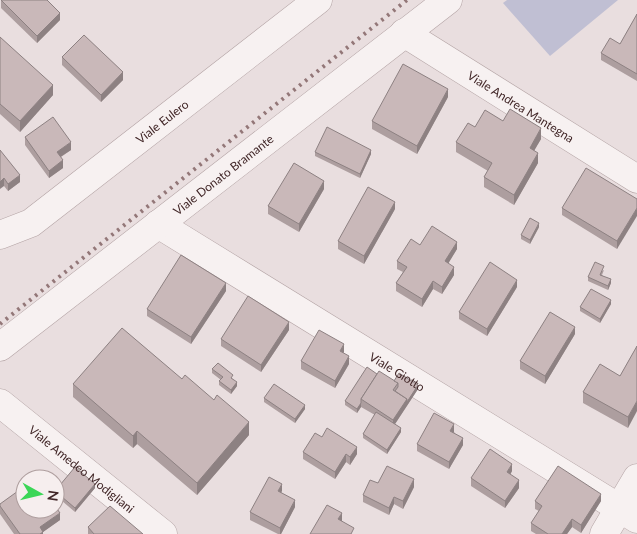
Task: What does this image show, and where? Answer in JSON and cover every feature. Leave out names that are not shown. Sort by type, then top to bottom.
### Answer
[{"type":"street","name":"Viale Eulero","points":[[0,235],[31,223],[318,0]]},
{"type":"street","name":"Viale Donato Bramante","points":[[0,347],[448,0]]},
{"type":"street","name":"Viale Andrea Mantegna","points":[[404,33],[637,179]]},
{"type":"street","name":"Viale Giotto","points":[[158,224],[628,513]]},
{"type":"street","name":"Viale Amedeo Modigliani","points":[[0,403],[163,534]]},
{"type":"street","points":[[604,534],[628,513],[637,478]]},
{"type":"shaded area","points":[[507,0],[618,0],[550,56],[503,3]]},
{"type":"building","points":[[1,0],[47,0],[60,13],[37,36]]},
{"type":"building","points":[[637,14],[637,74],[601,53],[610,38],[620,44]]},
{"type":"building","points":[[84,35],[123,72],[101,95],[62,57]]},
{"type":"building","points":[[0,37],[53,85],[20,121],[0,104]]},
{"type":"building","points":[[403,64],[448,89],[417,146],[372,121]]},
{"type":"building","points":[[510,109],[541,128],[530,148],[538,153],[514,195],[484,177],[492,163],[456,142],[468,123],[475,127],[485,110],[503,121]]},
{"type":"building","points":[[53,117],[71,142],[57,152],[63,160],[49,171],[25,137]]},
{"type":"building","points":[[327,127],[371,150],[360,174],[315,152]]},
{"type":"building","points":[[0,150],[20,175],[8,184],[4,178],[0,182]]},
{"type":"building","points":[[294,163],[324,181],[299,224],[268,206]]},
{"type":"building","points":[[586,168],[637,199],[637,208],[617,241],[562,208]]},
{"type":"building","points":[[368,187],[395,202],[364,256],[338,241]]},
{"type":"building","points":[[530,218],[539,223],[530,240],[521,235]]},
{"type":"building","points":[[432,226],[457,242],[445,261],[454,267],[442,287],[433,281],[422,299],[396,283],[407,267],[397,261],[411,239],[420,245]]},
{"type":"building","points":[[181,255],[226,283],[191,337],[147,309]]},
{"type":"building","points":[[490,262],[517,280],[487,329],[459,312]]},
{"type":"building","points":[[595,262],[604,266],[600,275],[611,279],[608,286],[588,277]]},
{"type":"building","points":[[591,289],[611,300],[600,319],[580,307]]},
{"type":"building","points":[[248,296],[289,322],[261,365],[221,339]]},
{"type":"building","points":[[550,312],[575,327],[545,376],[520,361]]},
{"type":"building","points":[[122,328],[182,379],[185,375],[214,400],[217,395],[249,422],[197,483],[137,431],[133,436],[73,384]]},
{"type":"building","points":[[319,330],[344,344],[340,351],[349,356],[335,381],[301,361]]},
{"type":"building","points":[[637,346],[637,401],[628,417],[583,392],[600,364],[620,376]]},
{"type":"building","points":[[218,363],[233,375],[231,378],[237,382],[231,390],[219,381],[223,377],[212,369]]},
{"type":"building","points":[[367,367],[377,374],[357,409],[345,401]]},
{"type":"building","points":[[379,371],[398,383],[393,390],[407,399],[393,420],[361,399]]},
{"type":"building","points":[[399,373],[418,385],[407,402],[407,399],[395,391],[398,383],[394,381]]},
{"type":"building","points":[[274,384],[305,405],[295,419],[264,398]]},
{"type":"building","points":[[376,412],[401,428],[387,450],[363,434]]},
{"type":"building","points":[[434,413],[454,424],[450,431],[463,438],[449,462],[417,444]]},
{"type":"building","points":[[327,428],[357,447],[350,457],[346,454],[335,472],[303,452],[315,433],[322,437]]},
{"type":"building","points":[[490,449],[512,464],[507,472],[519,480],[505,501],[471,478]]},
{"type":"building","points":[[387,466],[414,479],[403,501],[394,497],[389,508],[363,495],[370,480],[378,483]]},
{"type":"building","points":[[558,466],[601,494],[581,525],[572,519],[562,534],[548,534],[531,523],[542,506],[535,501]]},
{"type":"building","points":[[75,467],[95,484],[75,508],[65,500],[65,479]]},
{"type":"building","points":[[269,477],[282,484],[278,491],[295,500],[280,528],[250,512]]},
{"type":"building","points":[[15,493],[15,519],[51,519],[40,527],[43,532],[40,534],[20,534],[0,504]]},
{"type":"building","points":[[327,505],[342,513],[338,519],[354,528],[351,534],[310,534]]},
{"type":"building","points":[[110,506],[143,534],[94,534],[88,527]]},
{"type":"railway","points":[[0,324],[407,0]]}]
